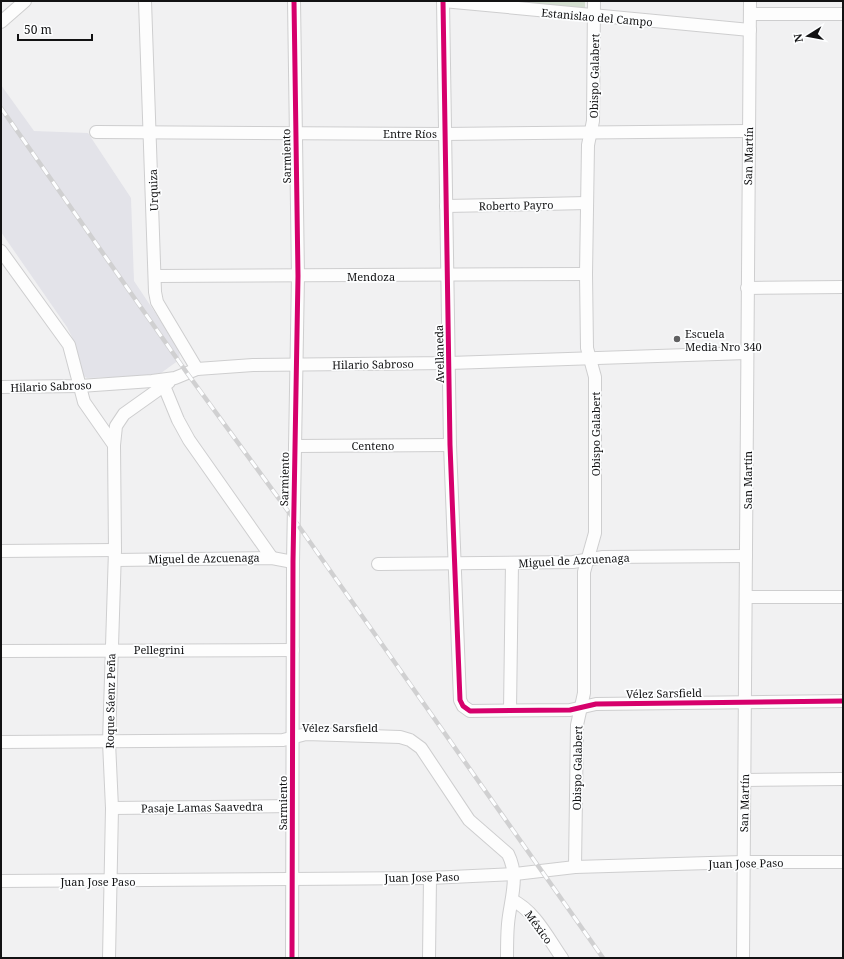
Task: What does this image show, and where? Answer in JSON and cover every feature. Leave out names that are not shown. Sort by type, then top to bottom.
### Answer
[{"type":"street","points":[[1,22],[25,1]]},
{"type":"street","name":"Urquiza","points":[[145,1],[151,132],[155,292],[157,302],[197,369]]},
{"type":"street","name":"Sarmiento","points":[[292,958],[292,562],[298,276],[294,1]]},
{"type":"street","name":"Estanislao del Campo","points":[[443,1],[594,17],[750,30]]},
{"type":"street","name":"Avellaneda","points":[[443,1],[450,445],[460,700],[463,706]]},
{"type":"street","name":"Obispo Galabert","points":[[575,867],[577,725],[584,693],[584,572],[589,559],[595,533],[595,377],[587,348],[586,274],[588,145],[593,121],[594,1]]},
{"type":"street","name":"San Martín","points":[[743,958],[745,780],[744,702],[747,597],[747,288],[750,1]]},
{"type":"street","points":[[750,14],[843,14]]},
{"type":"street","name":"Entre Ríos","points":[[96,132],[444,134],[749,131]]},
{"type":"street","name":"Roberto Payro","points":[[446,206],[587,203]]},
{"type":"street","points":[[1,251],[69,345],[84,402],[114,445]]},
{"type":"street","name":"Mendoza","points":[[155,276],[586,274]]},
{"type":"street","points":[[747,288],[843,287]]},
{"type":"street","name":"Hilario Sabroso","points":[[1,387],[80,386],[152,382],[175,378],[197,369],[253,365],[449,363],[747,353]]},
{"type":"street","name":"Roque Sáenz Peña","points":[[109,958],[112,808],[109,742],[110,649],[115,555],[114,445],[116,426],[120,418],[175,378]]},
{"type":"street","points":[[164,386],[178,420],[190,440],[272,558]]},
{"type":"street","name":"Centeno","points":[[295,446],[450,445]]},
{"type":"street","name":"Miguel de Azcuenaga","points":[[1,551],[272,558],[292,562]]},
{"type":"street","name":"Miguel de Azcuenaga","points":[[378,564],[573,562],[603,556],[746,556]]},
{"type":"street","points":[[510,710],[512,563]]},
{"type":"street","points":[[747,597],[843,597]]},
{"type":"street","name":"Pellegrini","points":[[1,651],[110,649],[293,650]]},
{"type":"street","name":"Vélez Sarsfield","points":[[463,706],[470,711],[570,710],[596,704],[843,701]]},
{"type":"street","name":"Vélez Sarsfield","points":[[1,742],[283,740],[306,734],[400,737],[410,740],[421,748],[469,820],[508,854],[515,874]]},
{"type":"street","points":[[745,780],[843,779]]},
{"type":"street","name":"Pasaje Lamas Saavedra","points":[[112,808],[292,806]]},
{"type":"street","name":"Juan Jose Paso","points":[[1,881],[430,878],[515,874],[575,867],[743,862],[843,862]]},
{"type":"street","points":[[507,958],[508,925],[515,874]]},
{"type":"street","points":[[429,958],[430,878]]},
{"type":"street","name":"México","points":[[512,900],[524,906],[531,914],[562,958]]},
{"type":"shaded area","points":[[1,85],[34,131],[88,133],[131,198],[134,281],[180,350],[179,360],[161,373],[142,376],[87,378],[81,375],[72,337],[67,327],[1,232]]},
{"type":"green space","points":[[515,1],[585,1],[585,9]]},
{"type":"railway","points":[[1,108],[187,373],[293,518],[603,958]]},
{"type":"cycle path","points":[[292,958],[293,562],[298,276],[294,1]]},
{"type":"cycle path","points":[[443,1],[450,445],[460,700],[463,706],[470,711],[570,710],[596,704],[843,701]]},
{"type":"place","name":"Escuela Media Nro 340","points":[[677,339]]}]
